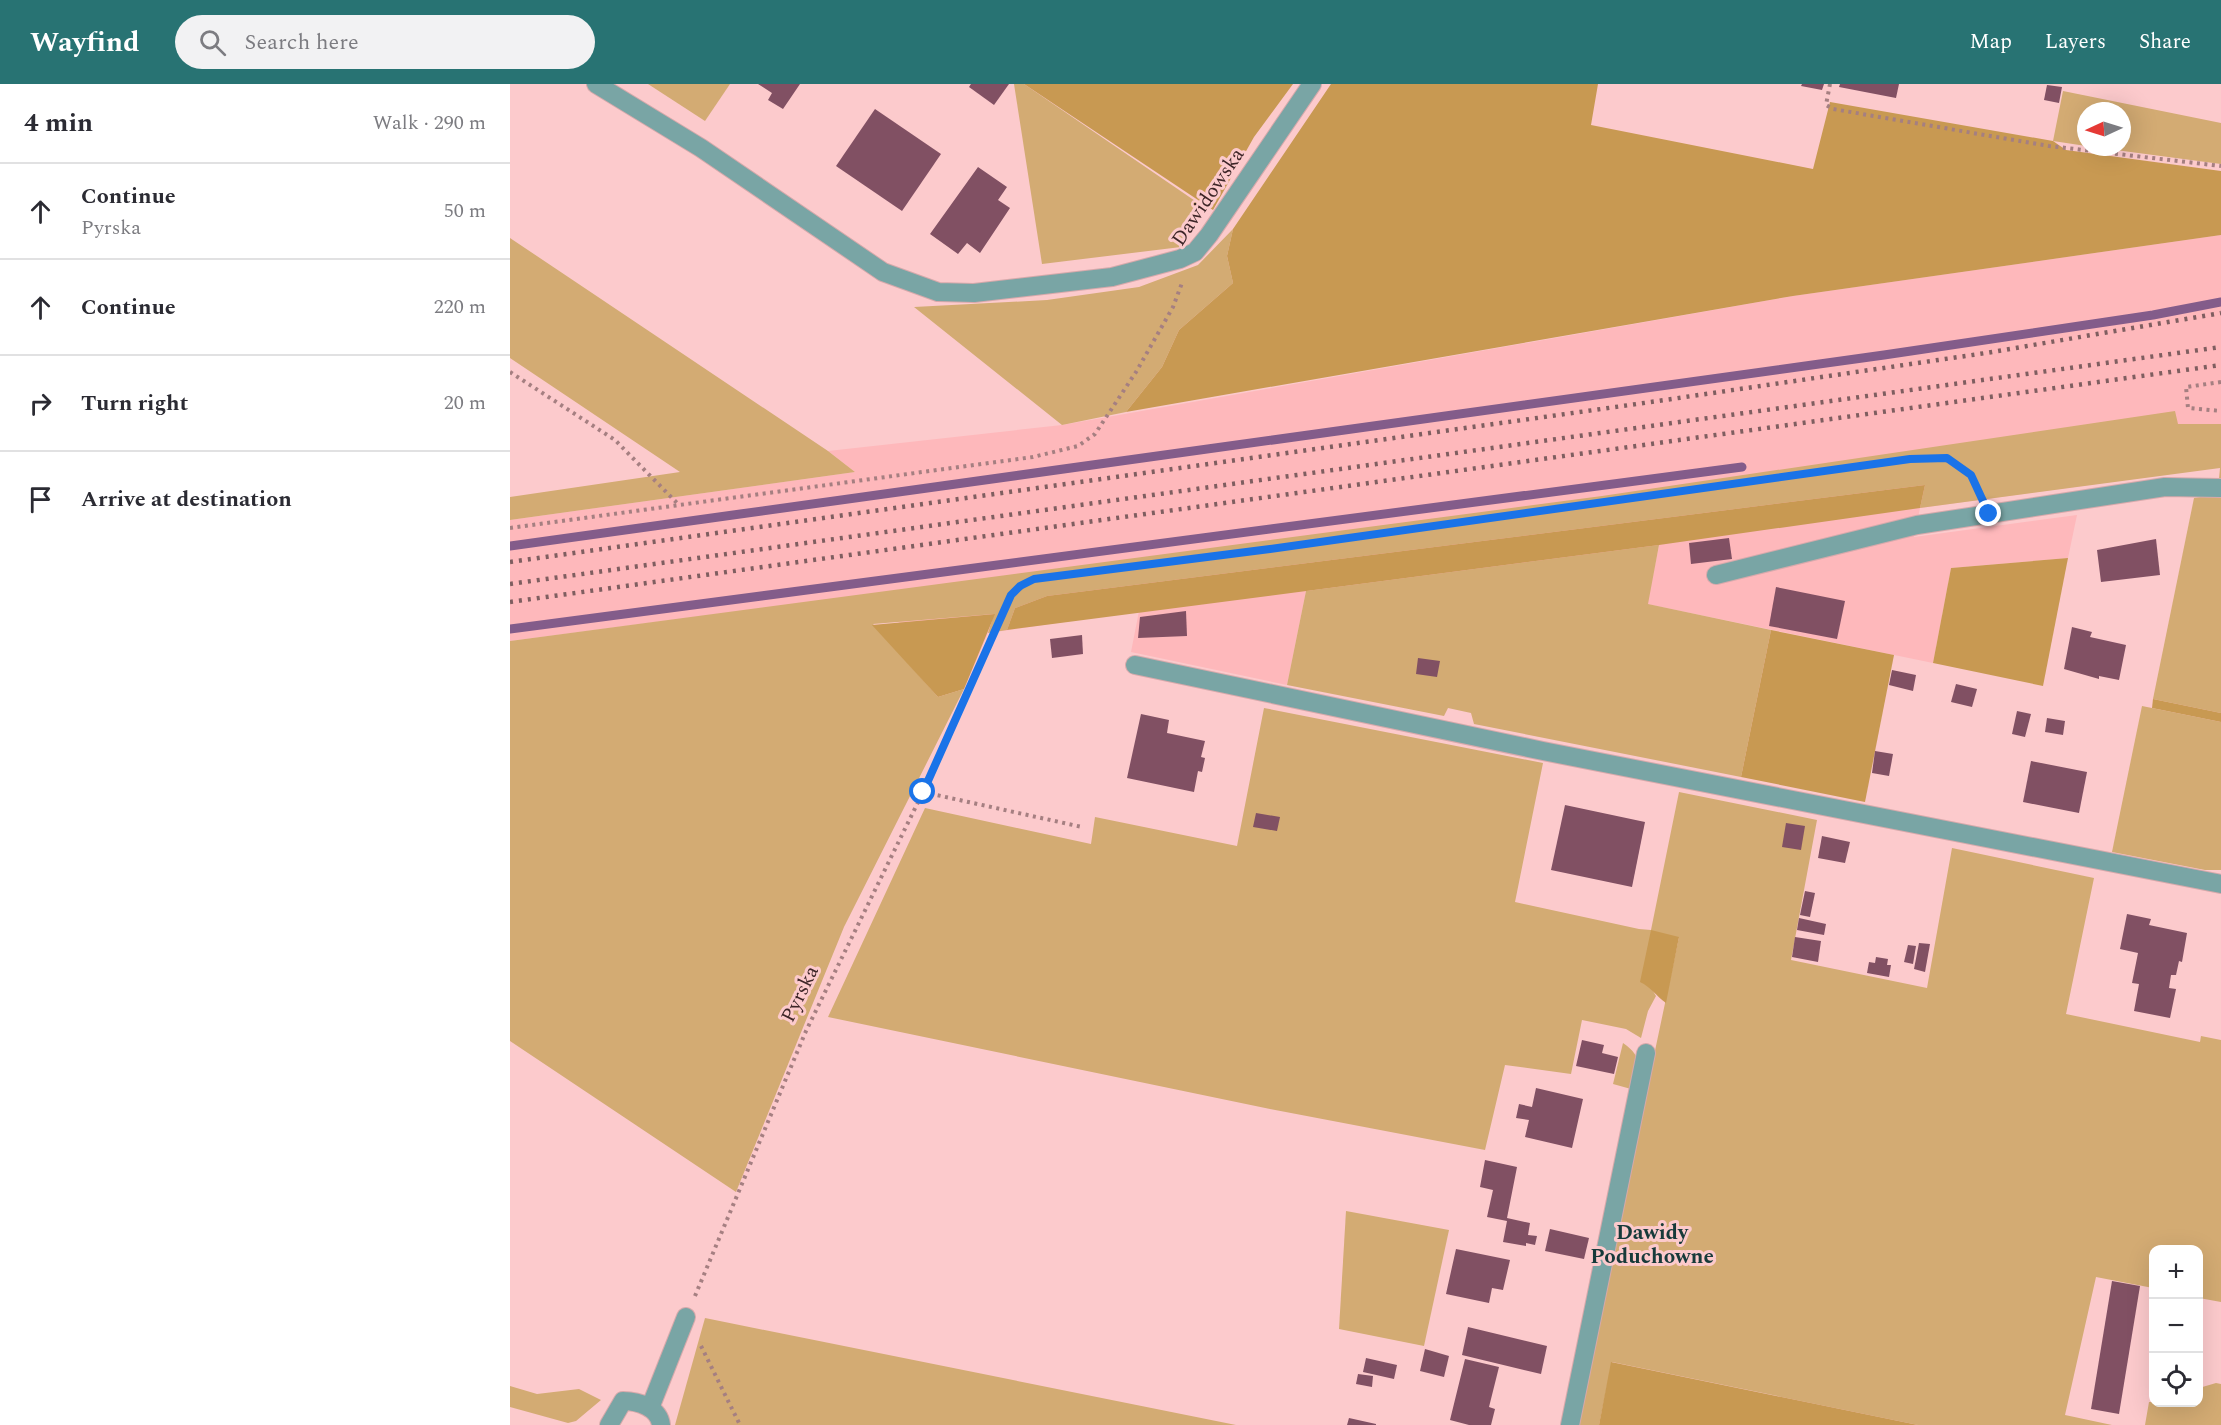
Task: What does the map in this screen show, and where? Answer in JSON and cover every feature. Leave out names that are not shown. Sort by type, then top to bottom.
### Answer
[{"type":"street","points":[[596,84],[701,148],[883,272],[938,292],[983,292],[1112,278],[1180,259],[1195,252]]},
{"type":"street","name":"Dawidowska","points":[[1195,252],[1312,84]]},
{"type":"street","points":[[1716,575],[1917,525],[2165,487],[2221,488]]},
{"type":"street","points":[[1135,665],[1543,751],[2221,884]]},
{"type":"street","points":[[1570,1425],[1646,1053]]},
{"type":"street","points":[[650,1408],[686,1317]]},
{"type":"street","points":[[609,1425],[623,1401],[650,1408],[660,1418],[661,1425]]},
{"type":"path","points":[[1830,84],[1826,105],[1833,109],[2049,146],[2221,166]]},
{"type":"path","name":"Dawidowska","points":[[679,505],[1033,457],[1078,446],[1095,434],[1136,372],[1173,307],[1195,252]]},
{"type":"path","points":[[510,372],[615,440],[679,505]]},
{"type":"path","points":[[2221,382],[2186,387],[2187,408],[2221,411]]},
{"type":"path","name":"Pyrska","points":[[686,1317],[806,1031],[923,792],[1006,607],[1016,591],[1034,579],[1270,549],[1910,459],[1947,458],[1971,475],[1989,514]]},
{"type":"path","points":[[510,528],[679,505]]},
{"type":"path","points":[[923,792],[1082,827]]},
{"type":"path","points":[[686,1317],[740,1425]]},
{"type":"shaded area","points":[[648,84],[730,84],[705,121]]},
{"type":"shaded area","points":[[1014,84],[1024,84],[1204,207],[1181,247],[1042,264]]},
{"type":"shaded area","points":[[1024,84],[1293,84],[1254,137],[1213,210]]},
{"type":"shaded area","points":[[1331,84],[1598,84],[1591,125],[1813,169],[1830,102],[2053,141],[2066,150],[2077,151],[2077,156],[2110,156],[2221,171],[2221,235],[1793,296],[1126,412],[1162,367],[1179,330],[1233,283],[1227,256],[1233,229]]},
{"type":"shaded area","points":[[2063,91],[2117,102],[2077,102],[2077,145],[2053,141]]},
{"type":"shaded area","points":[[2131,105],[2221,123],[2221,164],[2131,152]]},
{"type":"shaded area","points":[[1233,229],[1227,256],[1233,283],[1179,330],[1162,367],[1126,412],[1062,425],[914,307],[1047,300],[1139,287],[1198,265]]},
{"type":"shaded area","points":[[2221,235],[2221,467],[1920,508],[1914,537],[2077,515],[2068,558],[1951,568],[1933,663],[1647,604],[1659,546],[1306,591],[1287,685],[1131,652],[1139,611],[988,633],[964,689],[871,594],[510,641],[510,520],[855,472],[828,451],[1062,425],[1793,296]]},
{"type":"shaded area","points":[[510,238],[828,451],[855,472],[510,520],[510,497],[680,472],[510,358]]},
{"type":"shaded area","points":[[2175,411],[2178,424],[2221,424],[2221,479],[2219,479],[2220,468],[1920,508],[1925,485],[1047,596],[1015,608],[1007,630],[988,633],[994,614],[873,624],[938,697],[964,689],[844,927],[736,1192],[510,1041],[510,641],[1602,496]]},
{"type":"shaded area","points":[[1925,485],[1920,508],[1659,545],[1007,630],[1015,608],[1047,596]]},
{"type":"shaded area","points":[[2213,495],[2221,497],[2221,713],[2153,699],[2194,498]]},
{"type":"shaded area","points":[[1659,545],[1648,604],[1771,630],[1741,777],[1474,724],[1471,713],[1448,708],[1444,716],[1287,685],[1306,591]]},
{"type":"shaded area","points":[[2068,558],[2043,686],[1933,663],[1951,568]]},
{"type":"shaded area","points":[[995,614],[964,689],[938,697],[872,625]]},
{"type":"shaded area","points":[[1771,630],[1894,655],[1865,802],[1741,777]]},
{"type":"shaded area","points":[[2153,699],[2221,713],[2221,722],[2152,708]]},
{"type":"shaded area","points":[[2142,706],[2221,722],[2221,870],[2205,870],[2112,852]]},
{"type":"shaded area","points":[[1264,708],[1543,763],[1515,902],[1639,929],[1651,930],[1679,792],[1817,820],[1791,960],[1927,988],[1952,848],[2094,878],[2066,1014],[2200,1042],[2201,1036],[2221,1040],[2221,1302],[2203,1299],[2203,1245],[2149,1245],[2149,1287],[2096,1277],[2065,1415],[2112,1425],[1918,1425],[1612,1362],[1599,1425],[1576,1425],[1679,937],[1650,986],[1656,996],[1648,1011],[1641,1038],[1626,1029],[1582,1020],[1571,1074],[1505,1065],[1485,1150],[1270,1109],[828,1017],[925,808],[1091,844],[1095,817],[1237,846]]},
{"type":"shaded area","points":[[1651,930],[1679,937],[1666,1003],[1640,982]]},
{"type":"shaded area","points":[[1623,1043],[1634,1053],[1638,1063],[1631,1089],[1613,1084]]},
{"type":"shaded area","points":[[1346,1211],[1449,1230],[1424,1346],[1339,1329]]},
{"type":"shaded area","points":[[705,1318],[1236,1425],[675,1425]]},
{"type":"shaded area","points":[[1611,1362],[1918,1425],[1599,1425]]},
{"type":"shaded area","points":[[2221,1384],[2221,1425],[2145,1425],[2149,1402],[2149,1407],[2203,1407],[2203,1387]]},
{"type":"shaded area","points":[[510,1386],[537,1394],[579,1389],[601,1400],[576,1421],[568,1423],[510,1407]]},
{"type":"building","points":[[758,84],[800,84],[783,109],[768,100],[772,93]]},
{"type":"building","points":[[971,84],[1009,84],[994,105],[969,87]]},
{"type":"building","points":[[1802,84],[1824,84],[1822,90],[1801,86]]},
{"type":"building","points":[[1840,84],[1899,84],[1896,98],[1839,87]]},
{"type":"building","points":[[2047,85],[2062,87],[2059,103],[2044,100]]},
{"type":"building","points":[[875,109],[941,154],[902,211],[836,166]]},
{"type":"building","points":[[978,167],[1007,187],[998,200],[1010,208],[980,253],[967,243],[958,254],[930,234]]},
{"type":"building","points":[[1729,538],[1732,559],[1691,564],[1689,543]]},
{"type":"building","points":[[2156,539],[2160,575],[2101,582],[2097,550]]},
{"type":"building","points":[[1776,587],[1845,601],[1837,639],[1769,626]]},
{"type":"building","points":[[1186,611],[1187,636],[1138,638],[1140,617]]},
{"type":"building","points":[[2072,627],[2092,632],[2090,637],[2126,645],[2119,680],[2099,676],[2099,679],[2064,669]]},
{"type":"building","points":[[1082,635],[1083,654],[1052,658],[1050,639]]},
{"type":"building","points":[[1418,658],[1440,661],[1437,677],[1416,674]]},
{"type":"building","points":[[1892,670],[1916,675],[1913,691],[1889,685]]},
{"type":"building","points":[[1956,684],[1977,689],[1972,707],[1951,702]]},
{"type":"building","points":[[2017,711],[2031,714],[2025,737],[2012,734]]},
{"type":"building","points":[[1141,714],[1169,720],[1167,733],[1205,741],[1201,757],[1205,758],[1202,772],[1198,771],[1194,792],[1127,778]]},
{"type":"building","points":[[2047,718],[2065,721],[2063,735],[2045,732]]},
{"type":"building","points":[[1875,751],[1893,754],[1889,776],[1872,773]]},
{"type":"building","points":[[2031,761],[2087,772],[2079,813],[2023,802]]},
{"type":"building","points":[[1565,805],[1645,822],[1632,887],[1551,870]]},
{"type":"building","points":[[1256,813],[1280,817],[1277,831],[1253,827]]},
{"type":"building","points":[[1786,823],[1805,826],[1801,850],[1782,847]]},
{"type":"building","points":[[1822,836],[1850,842],[1845,863],[1818,858]]},
{"type":"building","points":[[1805,891],[1815,893],[1810,917],[1800,915]]},
{"type":"building","points":[[2127,914],[2151,919],[2149,925],[2187,933],[2182,962],[2179,961],[2176,975],[2171,975],[2169,988],[2176,989],[2170,1018],[2134,1011],[2139,984],[2132,983],[2138,953],[2120,949]]},
{"type":"building","points":[[1799,918],[1826,924],[1824,935],[1797,930]]},
{"type":"building","points":[[1795,937],[1821,941],[1818,962],[1792,957]]},
{"type":"building","points":[[1919,943],[1930,944],[1925,972],[1914,969]]},
{"type":"building","points":[[1908,945],[1916,946],[1913,964],[1904,962]]},
{"type":"building","points":[[1876,957],[1888,959],[1887,965],[1891,965],[1889,977],[1867,973],[1869,962],[1875,963]]},
{"type":"building","points":[[1582,1040],[1604,1045],[1602,1053],[1618,1057],[1614,1074],[1576,1066]]},
{"type":"building","points":[[1536,1088],[1583,1099],[1572,1148],[1525,1137],[1529,1120],[1516,1118],[1519,1104],[1532,1107]]},
{"type":"building","points":[[1485,1160],[1517,1167],[1507,1218],[1530,1223],[1528,1235],[1537,1236],[1535,1245],[1526,1243],[1526,1246],[1503,1242],[1507,1221],[1487,1217],[1493,1190],[1480,1187]]},
{"type":"building","points":[[1550,1229],[1589,1238],[1584,1259],[1545,1251]]},
{"type":"building","points":[[1456,1249],[1510,1260],[1503,1290],[1492,1288],[1489,1303],[1446,1294]]},
{"type":"building","points":[[2112,1281],[2140,1286],[2119,1414],[2091,1409]]},
{"type":"building","points":[[1468,1327],[1547,1346],[1541,1374],[1462,1355]]},
{"type":"building","points":[[1425,1349],[1449,1356],[1444,1377],[1420,1371]]},
{"type":"building","points":[[1366,1358],[1397,1365],[1394,1379],[1363,1372]]},
{"type":"building","points":[[1465,1359],[1499,1367],[1489,1407],[1495,1409],[1491,1425],[1469,1425],[1450,1420]]},
{"type":"building","points":[[1358,1374],[1373,1376],[1372,1387],[1356,1384]]},
{"type":"building","points":[[1349,1418],[1376,1424],[1376,1425],[1347,1425]]},
{"type":"waterway","points":[[510,546],[1884,355],[2153,315],[2221,302]]},
{"type":"waterway","points":[[510,629],[1742,467]]},
{"type":"railway","points":[[510,562],[1651,402],[1986,353],[2221,313]]},
{"type":"railway","points":[[510,584],[2221,347]]},
{"type":"railway","points":[[510,602],[2221,365]]},
{"type":"district","name":"Dawidy Poduchowne","points":[[1652,1245]]},
{"type":"route","points":[[923,792],[1011,595],[1020,586],[1034,579],[1270,549],[1910,459],[1947,458],[1971,475],[1989,514]]}]
